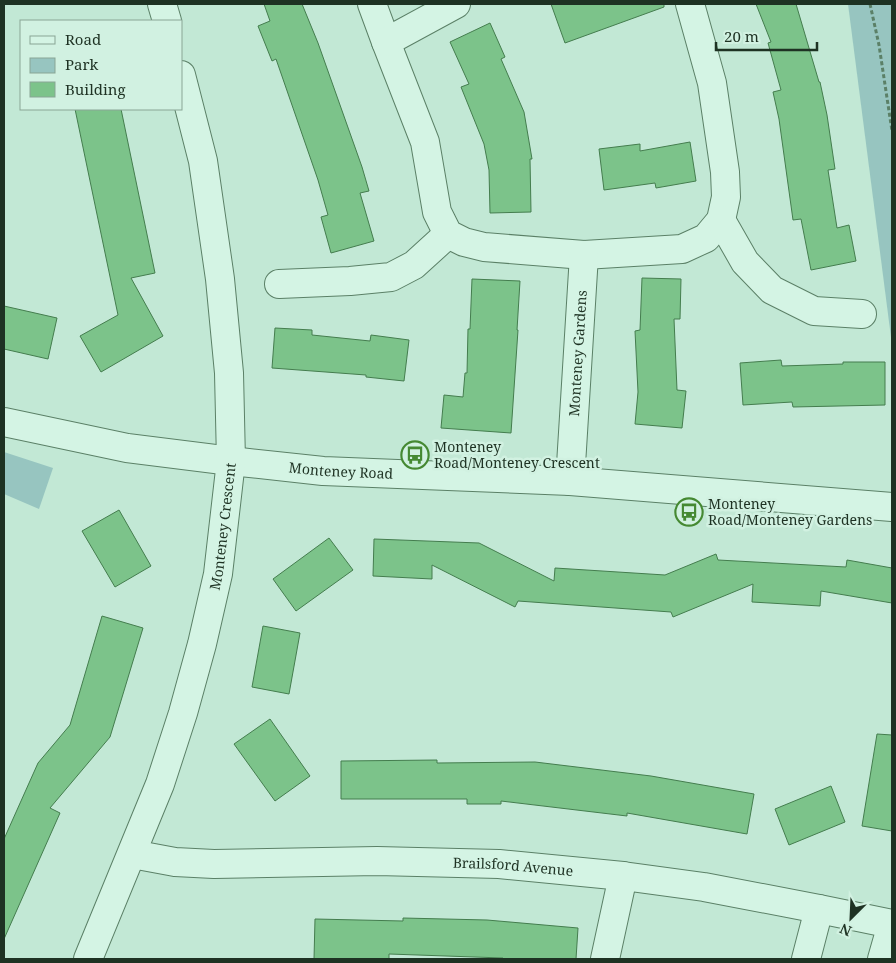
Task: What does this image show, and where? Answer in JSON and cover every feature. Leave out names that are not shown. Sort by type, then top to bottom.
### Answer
[{"type":"street","points":[[162,4],[167,20]]},
{"type":"street","points":[[372,4],[425,142],[437,212],[448,234],[464,242],[484,247],[584,255],[682,249],[706,238],[721,220],[726,197],[721,142],[712,83],[690,4]]},
{"type":"street","points":[[386,42],[456,4]]},
{"type":"street","name":"Monteney Crescent","points":[[88,959],[160,784],[183,714],[218,574],[231,461],[230,373],[220,279],[202,161],[182,79]]},
{"type":"street","points":[[721,220],[745,262],[772,290],[814,311],[862,314]]},
{"type":"street","points":[[279,284],[350,282],[391,277],[414,265],[448,234]]},
{"type":"street","name":"Monteney Gardens","points":[[570,481],[584,255]]},
{"type":"street","name":"Monteney Road","points":[[4,422],[127,448],[323,471],[570,481],[892,507]]},
{"type":"street","name":"Brailsford Avenue","points":[[132,854],[175,862],[214,864],[377,861],[499,864],[623,876],[704,887],[892,924]]},
{"type":"street","points":[[605,959],[623,876]]},
{"type":"street","points":[[806,959],[819,909]]},
{"type":"street","points":[[882,959],[892,924]]},
{"type":"path","points":[[870,4],[879,45],[892,130]]},
{"type":"green space","points":[[848,4],[892,4],[892,345]]},
{"type":"green space","points":[[4,452],[53,468],[39,509],[4,494]]},
{"type":"building","points":[[264,4],[302,4],[318,43],[362,167],[369,191],[360,193],[374,241],[331,253],[321,217],[328,215],[318,180],[276,59],[272,61],[258,26],[270,21]]},
{"type":"building","points":[[551,4],[664,4],[664,7],[565,43]]},
{"type":"building","points":[[756,4],[796,4],[820,82],[827,115],[835,169],[828,170],[837,228],[849,225],[856,261],[811,270],[801,219],[793,220],[779,119],[773,92],[781,90],[768,43],[771,42]]},
{"type":"building","points":[[490,23],[505,57],[501,59],[524,112],[532,159],[530,159],[531,212],[490,213],[489,170],[484,144],[461,87],[469,84],[450,42]]},
{"type":"building","points":[[75,110],[121,110],[155,273],[131,278],[163,336],[101,372],[80,336],[118,315]]},
{"type":"building","points":[[690,142],[696,181],[656,188],[655,183],[604,190],[599,149],[640,144],[640,151]]},
{"type":"building","points":[[642,278],[681,279],[680,319],[674,319],[677,390],[686,391],[682,428],[635,424],[638,392],[635,331],[640,330]]},
{"type":"building","points":[[472,279],[520,281],[511,433],[441,428],[444,395],[463,397],[465,373],[467,373]]},
{"type":"building","points":[[4,306],[57,318],[48,359],[4,349]]},
{"type":"building","points":[[275,328],[312,330],[312,335],[370,341],[371,335],[409,340],[404,381],[366,377],[366,375],[272,368]]},
{"type":"building","points":[[781,360],[782,366],[843,364],[843,362],[885,362],[885,405],[793,407],[792,402],[743,405],[740,363]]},
{"type":"building","points":[[119,510],[151,566],[115,587],[82,531]]},
{"type":"building","points":[[329,538],[353,570],[296,611],[273,579]]},
{"type":"building","points":[[374,539],[479,543],[554,581],[555,568],[665,575],[716,554],[718,560],[846,567],[847,560],[892,568],[892,603],[821,591],[820,606],[752,602],[753,584],[673,617],[671,612],[518,601],[515,607],[432,565],[432,579],[373,576]]},
{"type":"building","points":[[102,616],[143,628],[110,737],[50,808],[60,813],[4,939],[4,839],[38,763],[70,725]]},
{"type":"building","points":[[263,626],[300,633],[289,694],[252,687]]},
{"type":"building","points":[[270,719],[310,776],[275,801],[234,744]]},
{"type":"building","points":[[877,734],[892,735],[892,831],[862,826]]},
{"type":"building","points":[[437,760],[437,763],[535,762],[651,776],[754,794],[747,834],[627,813],[627,816],[501,801],[501,804],[467,804],[467,799],[341,799],[341,761]]},
{"type":"building","points":[[831,786],[845,822],[789,845],[775,809]]},
{"type":"building","points":[[403,918],[487,920],[578,928],[576,959],[503,959],[389,954],[389,959],[314,959],[315,919],[403,921]]},
{"type":"place","name":"Monteney Road/Monteney Crescent","points":[[415,455]]},
{"type":"place","name":"Monteney Road/Monteney Gardens","points":[[689,512]]}]
